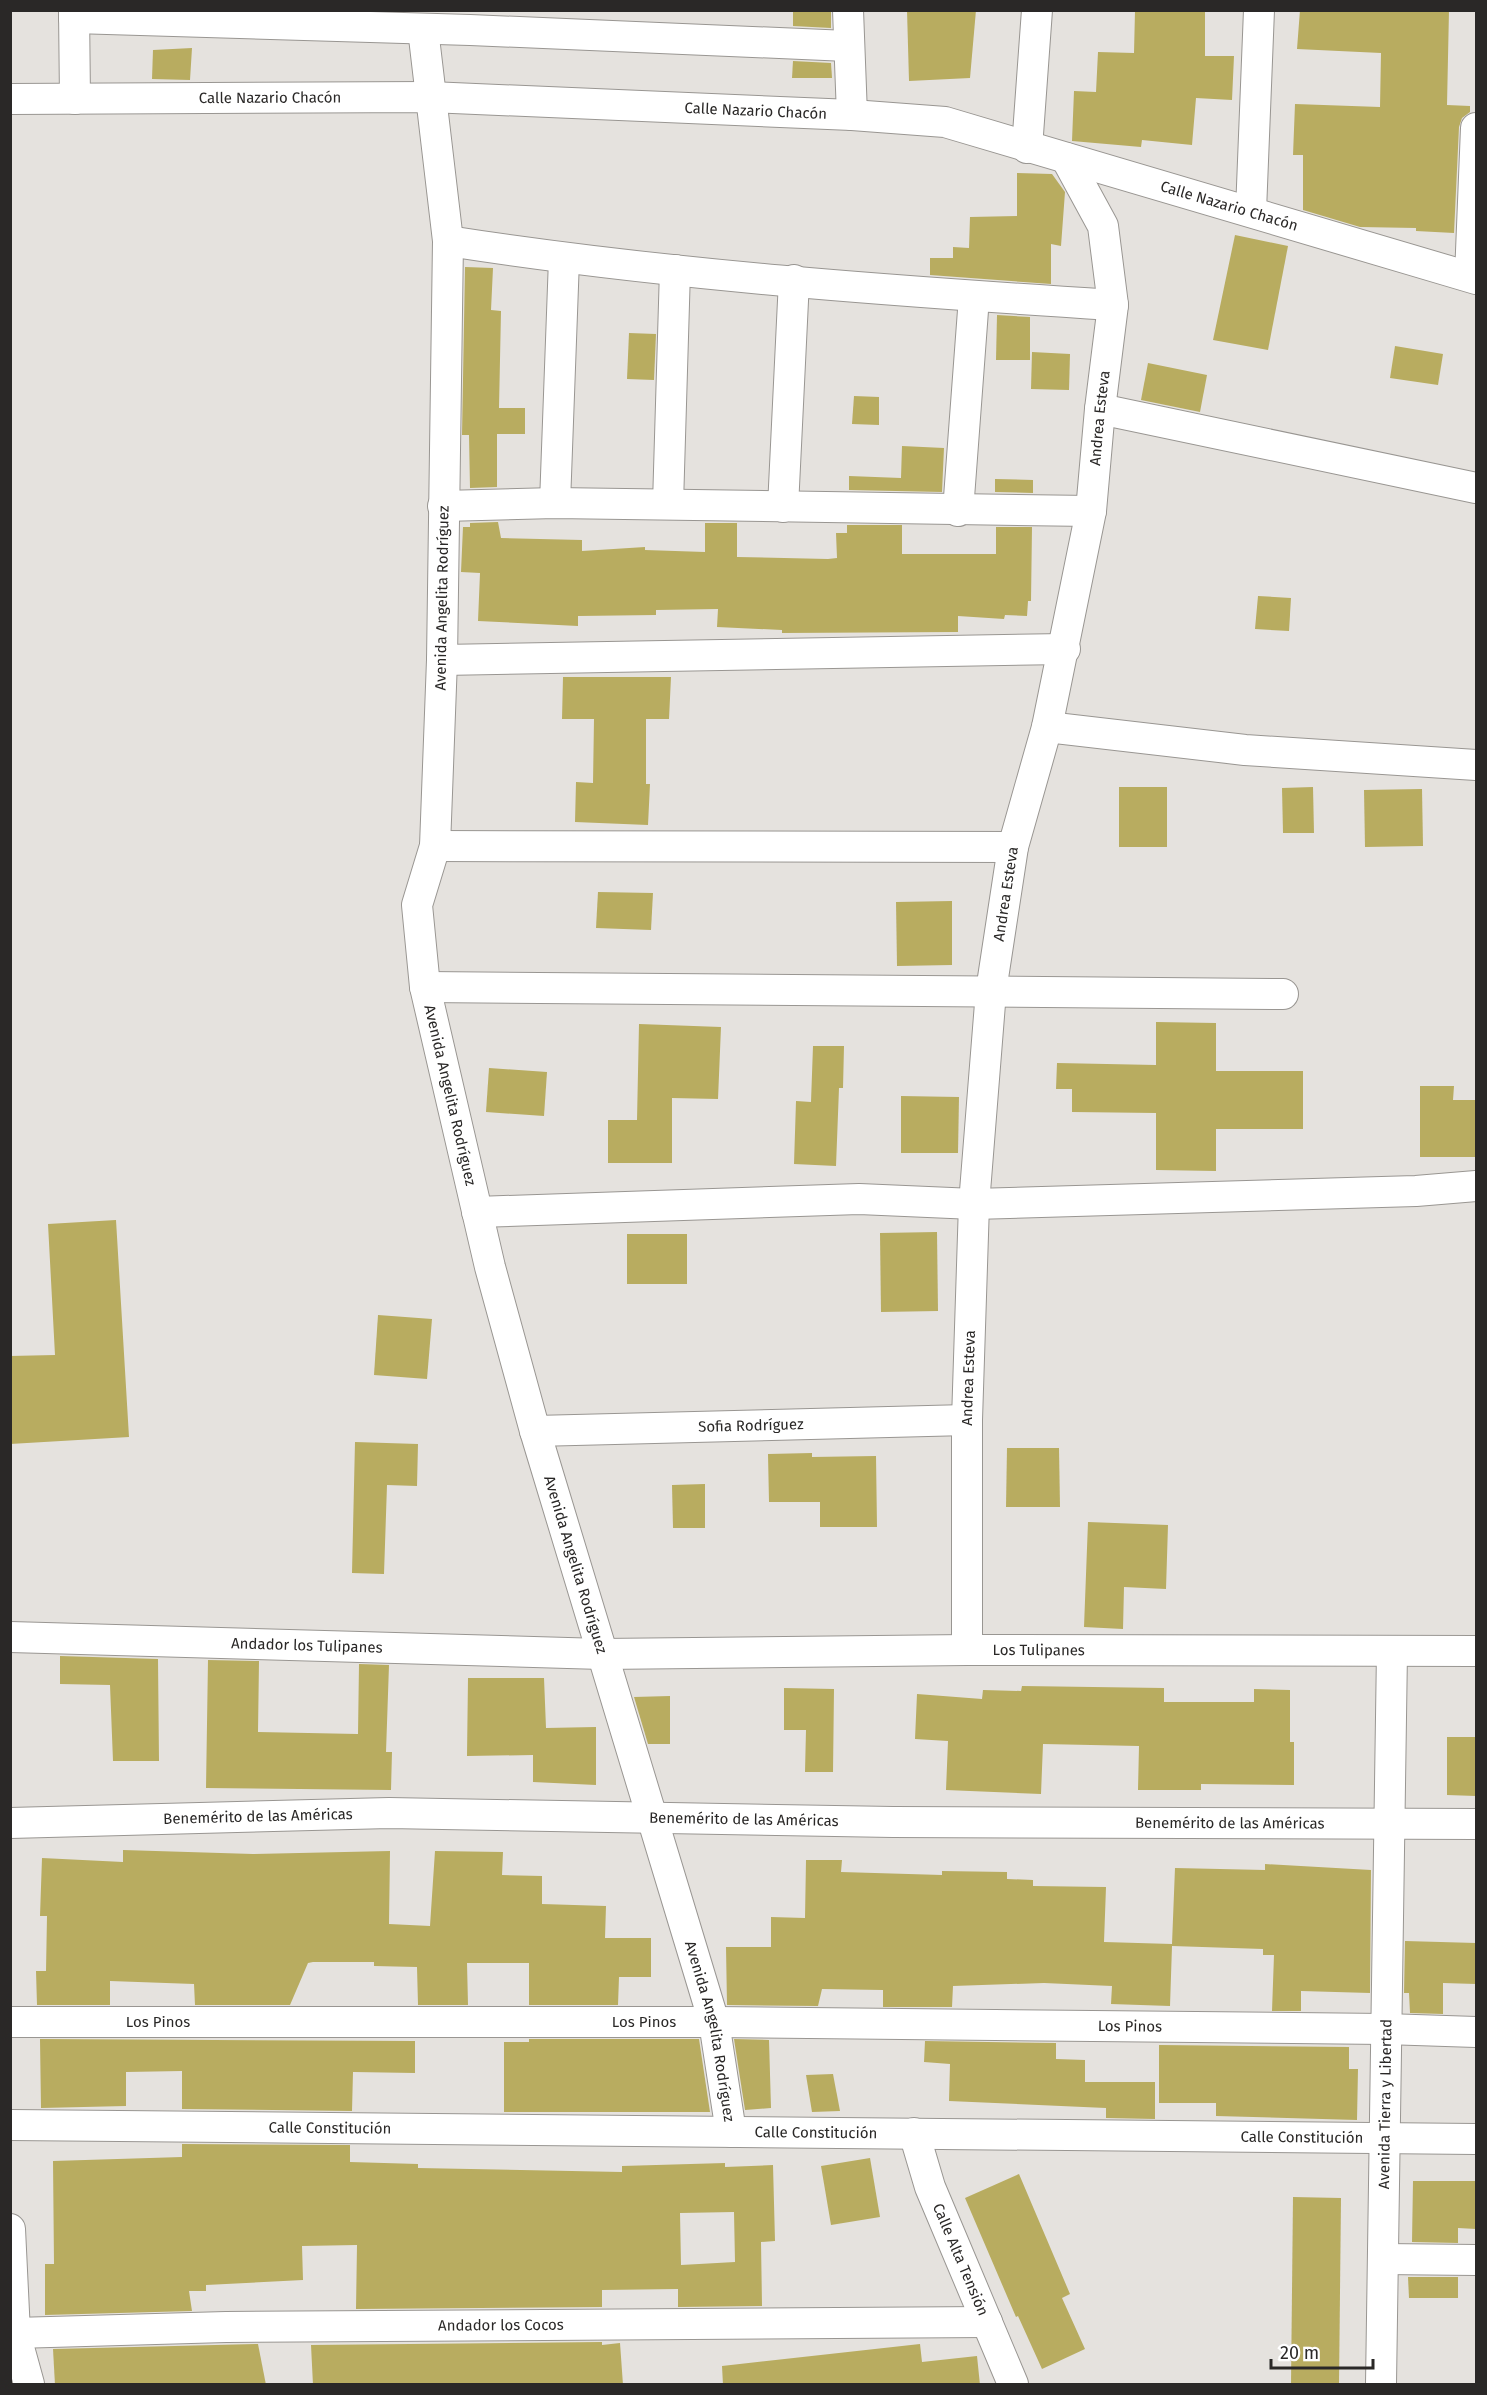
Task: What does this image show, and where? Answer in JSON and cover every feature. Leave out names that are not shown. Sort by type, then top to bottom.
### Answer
[{"type":"street","points":[[848,10],[852,115]]},
{"type":"street","points":[[1027,148],[1037,10]]},
{"type":"street","points":[[1251,211],[1259,10]]},
{"type":"street","points":[[75,99],[74,14],[423,29],[470,20],[848,46]]},
{"type":"street","name":"Avenida Angelita Rodríguez","points":[[423,29],[448,241],[442,660],[435,846],[417,905],[424,987],[477,1212],[535,1431],[714,2022],[730,2132]]},
{"type":"street","name":"Calle Nazario Chacón","points":[[10,99],[430,97],[852,115],[945,122],[1473,278]]},
{"type":"street","points":[[1473,278],[1476,128]]},
{"type":"street","name":"Andrea Esteva","points":[[967,1650],[967,1420],[974,1204],[991,991],[1013,847],[1047,727],[1065,649],[1091,511],[1100,409],[1113,306],[1103,226],[1066,158]]},
{"type":"street","points":[[448,241],[564,259],[675,270],[974,297],[1113,306]]},
{"type":"street","points":[[555,503],[564,259]]},
{"type":"street","points":[[668,504],[675,270]]},
{"type":"street","points":[[783,507],[794,280]]},
{"type":"street","points":[[958,510],[974,297]]},
{"type":"street","points":[[1100,409],[1476,488]]},
{"type":"street","points":[[443,506],[555,503],[1091,511]]},
{"type":"street","points":[[442,660],[1065,649]]},
{"type":"street","points":[[1047,727],[1245,750],[1476,765]]},
{"type":"street","points":[[435,846],[1013,847]]},
{"type":"street","points":[[424,987],[1283,993]]},
{"type":"street","points":[[477,1212],[859,1199],[974,1204],[1416,1191],[1476,1186]]},
{"type":"street","name":"Sofia Rodríguez","points":[[535,1431],[967,1420]]},
{"type":"street","name":"Andador los Tulipanes","points":[[10,1637],[602,1654]]},
{"type":"street","name":"Los Tulipanes","points":[[602,1654],[967,1650],[1476,1651]]},
{"type":"street","name":"Avenida Tierra y Libertad","points":[[1381,2385],[1392,1651]]},
{"type":"street","name":"Benemérito de las Américas","points":[[10,1823],[389,1813],[893,1822],[1476,1824]]},
{"type":"street","name":"Los Pinos","points":[[10,2022],[714,2022],[1385,2029],[1476,2032]]},
{"type":"street","name":"Calle Constitución","points":[[10,2126],[1476,2139]]},
{"type":"street","name":"Calle Alta Tensión","points":[[914,2133],[930,2187],[1013,2385]]},
{"type":"street","points":[[10,2229],[15,2333],[28,2385]]},
{"type":"street","points":[[1383,2259],[1476,2260]]},
{"type":"street","name":"Andador los Cocos","points":[[15,2333],[226,2327],[987,2322]]},
{"type":"building","points":[[793,10],[831,10],[831,28],[793,26]]},
{"type":"building","points":[[907,10],[976,10],[970,78],[909,81]]},
{"type":"building","points":[[1300,10],[1449,10],[1447,105],[1470,106],[1470,112],[1462,118],[1459,127],[1454,233],[1416,231],[1416,228],[1360,227],[1303,210],[1303,155],[1293,155],[1295,104],[1380,107],[1381,53],[1297,49]]},
{"type":"building","points":[[1135,11],[1205,12],[1205,56],[1234,56],[1232,100],[1196,98],[1192,145],[1142,140],[1141,147],[1072,141],[1074,91],[1096,92],[1098,52],[1134,53]]},
{"type":"building","points":[[192,48],[190,80],[152,79],[153,50]]},
{"type":"building","points":[[793,61],[831,63],[832,78],[792,78]]},
{"type":"building","points":[[1017,173],[1052,174],[1065,192],[1061,246],[1051,244],[1051,284],[930,275],[930,258],[953,258],[953,247],[969,248],[970,217],[1017,216]]},
{"type":"building","points":[[1235,235],[1288,246],[1268,350],[1213,340]]},
{"type":"building","points":[[465,267],[493,268],[491,310],[501,311],[499,408],[525,408],[525,434],[497,434],[497,487],[470,488],[469,435],[462,435]]},
{"type":"building","points":[[997,315],[1030,317],[1030,360],[996,360]]},
{"type":"building","points":[[629,333],[656,334],[654,380],[627,379]]},
{"type":"building","points":[[1395,346],[1443,354],[1438,385],[1390,378]]},
{"type":"building","points":[[1032,352],[1070,354],[1069,390],[1031,389]]},
{"type":"building","points":[[1148,363],[1207,375],[1200,412],[1141,400]]},
{"type":"building","points":[[854,396],[879,397],[879,425],[852,424]]},
{"type":"building","points":[[902,446],[944,448],[942,492],[849,490],[849,476],[901,478]]},
{"type":"building","points":[[995,479],[1033,480],[1033,493],[995,492]]},
{"type":"building","points":[[498,522],[501,538],[582,540],[582,551],[645,547],[645,550],[705,552],[705,523],[737,523],[737,557],[828,559],[837,558],[836,533],[847,533],[847,525],[902,525],[902,554],[996,554],[996,527],[1032,527],[1031,601],[1028,601],[1027,616],[1005,615],[1004,619],[958,616],[958,632],[782,633],[782,630],[717,627],[718,609],[656,610],[656,615],[578,616],[578,626],[478,621],[480,573],[461,572],[463,527],[470,527],[470,523]]},
{"type":"building","points":[[1258,596],[1291,598],[1289,631],[1255,629]]},
{"type":"building","points":[[563,677],[671,677],[669,719],[646,719],[646,784],[650,784],[648,825],[575,822],[576,782],[593,783],[594,719],[562,719]]},
{"type":"building","points":[[1119,787],[1167,787],[1167,847],[1119,847]]},
{"type":"building","points":[[1313,787],[1314,833],[1283,833],[1282,788]]},
{"type":"building","points":[[1422,789],[1423,846],[1365,847],[1364,790]]},
{"type":"building","points":[[598,892],[653,893],[651,930],[596,928]]},
{"type":"building","points":[[952,901],[952,965],[897,966],[896,902]]},
{"type":"building","points":[[1156,1022],[1216,1023],[1216,1071],[1303,1071],[1303,1129],[1216,1129],[1216,1171],[1156,1170],[1156,1113],[1072,1112],[1072,1089],[1056,1089],[1057,1063],[1156,1065]]},
{"type":"building","points":[[639,1024],[721,1027],[718,1099],[672,1098],[672,1163],[608,1163],[608,1120],[637,1120]]},
{"type":"building","points":[[813,1046],[844,1046],[843,1088],[839,1088],[836,1166],[794,1164],[796,1101],[811,1102]]},
{"type":"building","points":[[489,1068],[547,1072],[544,1116],[486,1112]]},
{"type":"building","points":[[1420,1086],[1454,1086],[1453,1100],[1476,1100],[1476,1157],[1420,1157]]},
{"type":"building","points":[[901,1096],[959,1097],[958,1153],[901,1153]]},
{"type":"building","points":[[116,1220],[129,1437],[10,1444],[10,1356],[55,1355],[48,1224]]},
{"type":"building","points":[[937,1232],[938,1311],[881,1312],[880,1233]]},
{"type":"building","points":[[627,1234],[687,1234],[687,1284],[627,1284]]},
{"type":"building","points":[[378,1315],[432,1319],[427,1379],[374,1375]]},
{"type":"building","points":[[355,1442],[418,1444],[417,1486],[387,1485],[384,1574],[352,1573]]},
{"type":"building","points":[[1007,1448],[1059,1448],[1060,1507],[1006,1507]]},
{"type":"building","points":[[812,1453],[812,1457],[876,1456],[877,1527],[820,1527],[820,1502],[769,1502],[768,1454]]},
{"type":"building","points":[[705,1484],[705,1528],[673,1528],[672,1485]]},
{"type":"building","points":[[1088,1522],[1168,1525],[1166,1589],[1124,1587],[1123,1629],[1084,1627]]},
{"type":"building","points":[[60,1656],[158,1659],[159,1761],[113,1761],[110,1685],[60,1684]]},
{"type":"building","points":[[208,1660],[259,1661],[258,1732],[358,1734],[359,1664],[389,1665],[386,1752],[392,1752],[391,1790],[206,1788]]},
{"type":"building","points":[[468,1678],[544,1678],[546,1728],[596,1727],[596,1785],[533,1782],[533,1755],[467,1756]]},
{"type":"building","points":[[1022,1686],[1164,1688],[1164,1702],[1254,1702],[1254,1689],[1290,1690],[1290,1742],[1294,1742],[1294,1785],[1201,1784],[1201,1790],[1138,1790],[1139,1746],[1043,1744],[1041,1794],[946,1790],[948,1741],[915,1739],[917,1694],[982,1699],[983,1690],[1021,1691]]},
{"type":"building","points":[[784,1688],[834,1689],[833,1772],[805,1772],[806,1730],[784,1730]]},
{"type":"building","points":[[670,1696],[670,1744],[648,1744],[634,1697]]},
{"type":"building","points":[[1447,1737],[1476,1737],[1476,1796],[1447,1795]]},
{"type":"building","points":[[123,1850],[253,1854],[390,1851],[389,1924],[430,1926],[435,1851],[503,1852],[502,1875],[542,1876],[542,1904],[606,1906],[605,1938],[651,1938],[651,1977],[619,1977],[618,2005],[529,2005],[529,1963],[467,1963],[468,2005],[418,2005],[417,1967],[374,1966],[374,1962],[313,1962],[308,1963],[290,2005],[195,2005],[194,1984],[110,1981],[110,2005],[37,2005],[36,1971],[46,1971],[47,1916],[40,1916],[42,1858],[123,1862]]},
{"type":"building","points":[[806,1860],[842,1860],[841,1872],[942,1875],[942,1871],[1007,1872],[1007,1879],[1033,1880],[1033,1886],[1106,1887],[1104,1942],[1172,1944],[1175,1868],[1265,1870],[1265,1864],[1371,1870],[1370,1993],[1301,1991],[1301,2011],[1272,2011],[1274,1955],[1263,1955],[1263,1949],[1172,1946],[1170,2006],[1111,2004],[1112,1986],[1044,1983],[953,1986],[952,2007],[883,2007],[883,1990],[822,1989],[818,2006],[727,2005],[726,1947],[771,1947],[771,1917],[805,1918]]},
{"type":"building","points":[[1405,1941],[1476,1943],[1476,1984],[1443,1983],[1443,2014],[1410,2013],[1409,1993],[1404,1993]]},
{"type":"building","points":[[40,2039],[415,2041],[415,2073],[353,2072],[352,2111],[182,2109],[182,2071],[126,2072],[126,2106],[41,2108]]},
{"type":"building","points":[[529,2039],[699,2039],[710,2112],[504,2112],[504,2042],[529,2042]]},
{"type":"building","points":[[734,2039],[769,2040],[771,2108],[745,2110]]},
{"type":"building","points":[[925,2041],[1056,2043],[1056,2059],[1085,2060],[1085,2082],[1155,2082],[1155,2119],[1106,2118],[1106,2108],[949,2101],[950,2064],[924,2062]]},
{"type":"building","points":[[1159,2045],[1349,2047],[1349,2069],[1358,2069],[1357,2120],[1216,2116],[1216,2103],[1159,2103]]},
{"type":"building","points":[[833,2074],[840,2111],[812,2112],[806,2075]]},
{"type":"building","points":[[182,2144],[350,2145],[350,2162],[418,2164],[418,2168],[622,2172],[622,2166],[725,2163],[725,2167],[773,2165],[775,2241],[761,2242],[762,2306],[678,2307],[678,2289],[602,2290],[602,2307],[356,2309],[357,2245],[302,2246],[303,2280],[206,2285],[206,2291],[189,2291],[192,2311],[45,2315],[45,2264],[54,2264],[53,2161],[182,2157]],"holes":[[[734,2212],[735,2262],[681,2265],[680,2213]]]},
{"type":"building","points":[[870,2158],[880,2217],[831,2225],[821,2166]]},
{"type":"building","points":[[1019,2174],[1070,2294],[1062,2298],[1085,2349],[1042,2369],[1018,2316],[1016,2317],[965,2198]]},
{"type":"building","points":[[1413,2181],[1476,2181],[1476,2229],[1458,2228],[1458,2243],[1412,2242]]},
{"type":"building","points":[[1293,2197],[1341,2198],[1339,2385],[1291,2385]]},
{"type":"building","points":[[1408,2277],[1458,2277],[1458,2298],[1409,2298]]},
{"type":"building","points":[[602,2342],[602,2345],[620,2343],[623,2385],[313,2385],[311,2345]]},
{"type":"building","points":[[258,2344],[266,2385],[55,2385],[53,2349]]},
{"type":"building","points":[[920,2344],[922,2362],[977,2356],[980,2385],[723,2385],[722,2366]]}]
